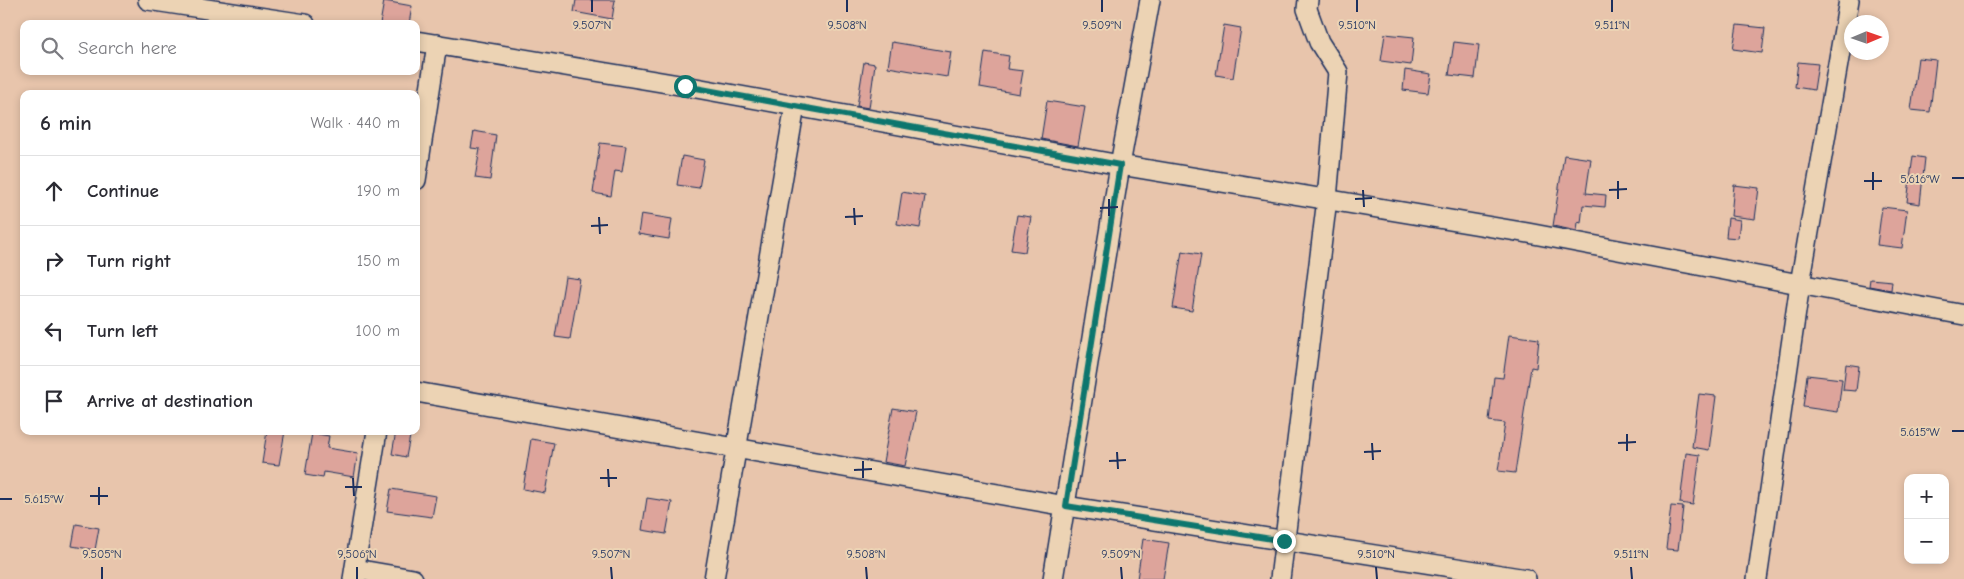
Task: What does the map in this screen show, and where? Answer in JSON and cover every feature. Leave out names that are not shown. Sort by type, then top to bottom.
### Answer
[{"type":"street","points":[[148,0],[279,20]]},
{"type":"street","points":[[1053,579],[1120,165],[1150,0]]},
{"type":"street","points":[[1280,579],[1327,200],[1338,72],[1318,42],[1307,8],[1308,0]]},
{"type":"street","points":[[1757,579],[1800,284],[1849,0]]},
{"type":"street","points":[[420,42],[795,106],[1120,165],[1528,233],[1964,315]]},
{"type":"street","points":[[420,155],[438,44]]},
{"type":"street","points":[[714,579],[738,449],[795,106]]},
{"type":"street","points":[[420,393],[1066,506],[1526,579]]},
{"type":"street","points":[[376,435],[354,574],[413,579]]},
{"type":"building","points":[[576,0],[615,0],[612,19],[574,12]]},
{"type":"building","points":[[384,1],[412,6],[410,20],[381,20]]},
{"type":"building","points":[[1224,25],[1241,28],[1233,78],[1216,75]]},
{"type":"building","points":[[1737,25],[1765,28],[1762,53],[1733,49]]},
{"type":"building","points":[[1385,34],[1414,37],[1411,65],[1381,61]]},
{"type":"building","points":[[892,42],[951,52],[947,77],[888,67]]},
{"type":"building","points":[[1454,42],[1479,45],[1475,78],[1449,75]]},
{"type":"building","points":[[985,52],[1009,56],[1007,69],[1023,71],[1019,94],[980,87]]},
{"type":"building","points":[[1918,58],[1936,60],[1930,112],[1911,110]]},
{"type":"building","points":[[864,62],[875,64],[869,108],[857,106]]},
{"type":"building","points":[[1798,62],[1818,64],[1814,90],[1795,87]]},
{"type":"building","points":[[1405,70],[1431,74],[1428,93],[1403,90]]},
{"type":"building","points":[[1047,101],[1085,107],[1078,146],[1041,139]]},
{"type":"building","points":[[474,131],[496,135],[490,180],[475,178],[480,149],[471,148]]},
{"type":"building","points":[[600,143],[626,146],[622,172],[615,171],[611,196],[593,193]]},
{"type":"building","points":[[1564,155],[1591,159],[1586,193],[1606,195],[1605,207],[1583,205],[1581,223],[1578,222],[1577,231],[1553,226]]},
{"type":"building","points":[[682,156],[704,160],[699,188],[677,185]]},
{"type":"building","points":[[1913,156],[1925,158],[1920,204],[1907,202]]},
{"type":"building","points":[[1734,185],[1759,188],[1755,219],[1731,216]]},
{"type":"building","points":[[902,192],[925,196],[920,228],[897,224]]},
{"type":"building","points":[[1882,207],[1907,210],[1902,248],[1877,245]]},
{"type":"building","points":[[641,214],[672,219],[669,239],[638,234]]},
{"type":"building","points":[[1017,215],[1031,217],[1025,252],[1011,250]]},
{"type":"building","points":[[1728,218],[1740,220],[1738,238],[1726,237]]},
{"type":"building","points":[[1182,251],[1201,254],[1192,311],[1173,308]]},
{"type":"building","points":[[565,277],[580,279],[570,339],[555,337]]},
{"type":"building","points":[[1870,279],[1892,281],[1891,290],[1869,286]]},
{"type":"building","points":[[1509,335],[1539,339],[1536,368],[1531,367],[1515,473],[1498,471],[1505,423],[1489,421],[1494,377],[1503,378]]},
{"type":"building","points":[[1846,364],[1859,366],[1856,391],[1843,390]]},
{"type":"building","points":[[1807,375],[1842,379],[1838,412],[1803,407]]},
{"type":"building","points":[[1699,394],[1716,396],[1709,450],[1692,447]]},
{"type":"building","points":[[893,408],[916,412],[905,466],[883,462]]},
{"type":"building","points":[[266,435],[284,435],[279,465],[262,463]]},
{"type":"building","points":[[312,435],[329,436],[327,448],[358,453],[354,477],[324,472],[323,478],[305,475]]},
{"type":"building","points":[[395,435],[410,435],[406,457],[392,454]]},
{"type":"building","points":[[531,439],[554,443],[545,493],[523,489]]},
{"type":"building","points":[[1686,453],[1700,455],[1693,505],[1680,503]]},
{"type":"building","points":[[391,489],[436,496],[432,517],[387,511]]},
{"type":"building","points":[[647,498],[672,502],[666,534],[642,530]]},
{"type":"building","points":[[1671,506],[1683,507],[1678,550],[1666,549]]},
{"type":"building","points":[[76,524],[99,528],[95,550],[72,546]]},
{"type":"building","points":[[1143,539],[1169,543],[1163,579],[1137,579]]},
{"type":"route","points":[[685,86],[1120,165],[1066,506],[1284,541]]}]
